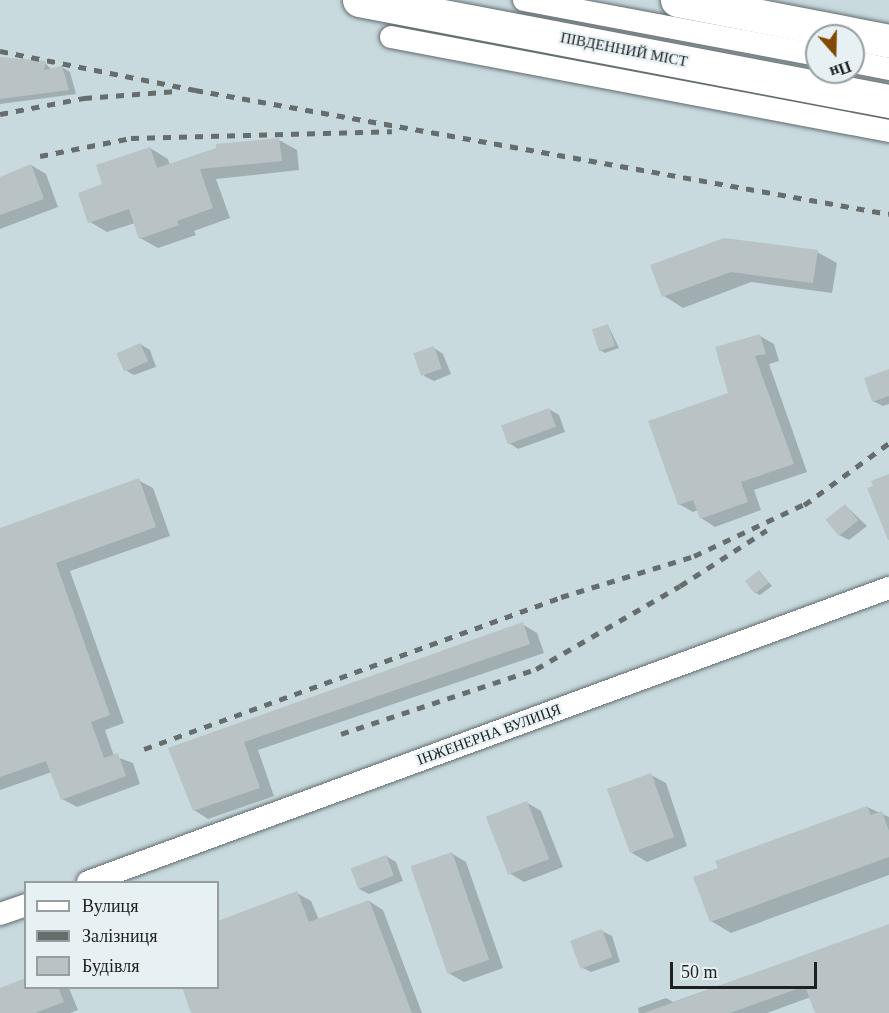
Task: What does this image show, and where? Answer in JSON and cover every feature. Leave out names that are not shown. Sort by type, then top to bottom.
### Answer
[{"type":"highway","name":"ПІВДЕННИЙ МІСТ","points":[[359,0],[889,101]]},
{"type":"highway","points":[[677,0],[889,41]]},
{"type":"street","points":[[524,0],[805,53]]},
{"type":"street","points":[[391,37],[889,131]]},
{"type":"street","points":[[865,64],[889,69]]},
{"type":"street","name":"ІНЖЕНЕРНА ВУЛИЦЯ","points":[[91,881],[889,588]]},
{"type":"street","points":[[0,914],[24,906]]},
{"type":"shaded area","points":[[0,0],[889,0],[889,1013],[0,1013]]},
{"type":"building","points":[[0,57],[46,61],[44,70],[62,66],[69,90],[0,99]]},
{"type":"building","points":[[279,138],[282,161],[200,169],[213,208],[177,221],[179,225],[139,239],[129,209],[88,223],[78,193],[102,184],[96,165],[150,147],[157,168],[216,148],[216,144]]},
{"type":"building","points":[[31,164],[44,199],[0,215],[0,177]]},
{"type":"building","points":[[724,238],[818,250],[813,283],[731,272],[662,297],[650,265]]},
{"type":"building","points":[[608,324],[615,346],[599,351],[592,329]]},
{"type":"building","points":[[760,334],[766,354],[755,356],[794,464],[741,482],[748,502],[700,519],[693,500],[678,505],[648,421],[728,393],[715,347]]},
{"type":"building","points":[[140,343],[148,361],[124,372],[116,354]]},
{"type":"building","points":[[434,346],[442,369],[421,376],[413,353]]},
{"type":"building","points":[[889,369],[889,396],[872,402],[864,378]]},
{"type":"building","points":[[549,408],[556,427],[508,444],[501,425]]},
{"type":"building","points":[[889,474],[888,540],[867,488],[873,486],[871,481]]},
{"type":"building","points":[[139,478],[156,527],[56,563],[110,715],[91,722],[104,758],[118,753],[126,776],[61,800],[46,761],[0,777],[0,528]]},
{"type":"building","points":[[845,504],[858,520],[839,536],[826,520]]},
{"type":"building","points":[[759,570],[769,583],[755,594],[745,581]]},
{"type":"building","points":[[523,622],[530,644],[244,742],[260,788],[193,811],[168,748]]},
{"type":"building","points":[[651,773],[674,837],[630,853],[607,789]]},
{"type":"building","points":[[527,801],[549,859],[508,875],[486,817]]},
{"type":"building","points":[[867,806],[871,815],[882,811],[889,831],[889,857],[710,922],[693,877],[718,868],[715,861]]},
{"type":"building","points":[[452,852],[489,960],[448,974],[410,866]]},
{"type":"building","points":[[386,855],[394,876],[358,889],[351,869]]},
{"type":"building","points":[[297,891],[309,922],[369,900],[412,1013],[191,1013],[183,989],[219,989],[219,921]]},
{"type":"building","points":[[889,924],[889,1013],[815,1013],[805,986],[730,1013],[644,1013]]},
{"type":"building","points":[[602,929],[612,957],[580,969],[570,941]]},
{"type":"building","points":[[24,979],[24,989],[59,989],[64,1002],[35,1013],[0,1013],[0,988]]},
{"type":"railway","points":[[0,51],[195,90],[889,214]]},
{"type":"railway","points":[[0,114],[84,98],[177,91]]},
{"type":"railway","points":[[40,156],[131,138],[392,131]]},
{"type":"railway","points":[[804,505],[889,443]]},
{"type":"railway","points":[[144,749],[561,597],[694,556],[811,501]]},
{"type":"railway","points":[[341,734],[536,669],[680,586],[767,530]]}]
